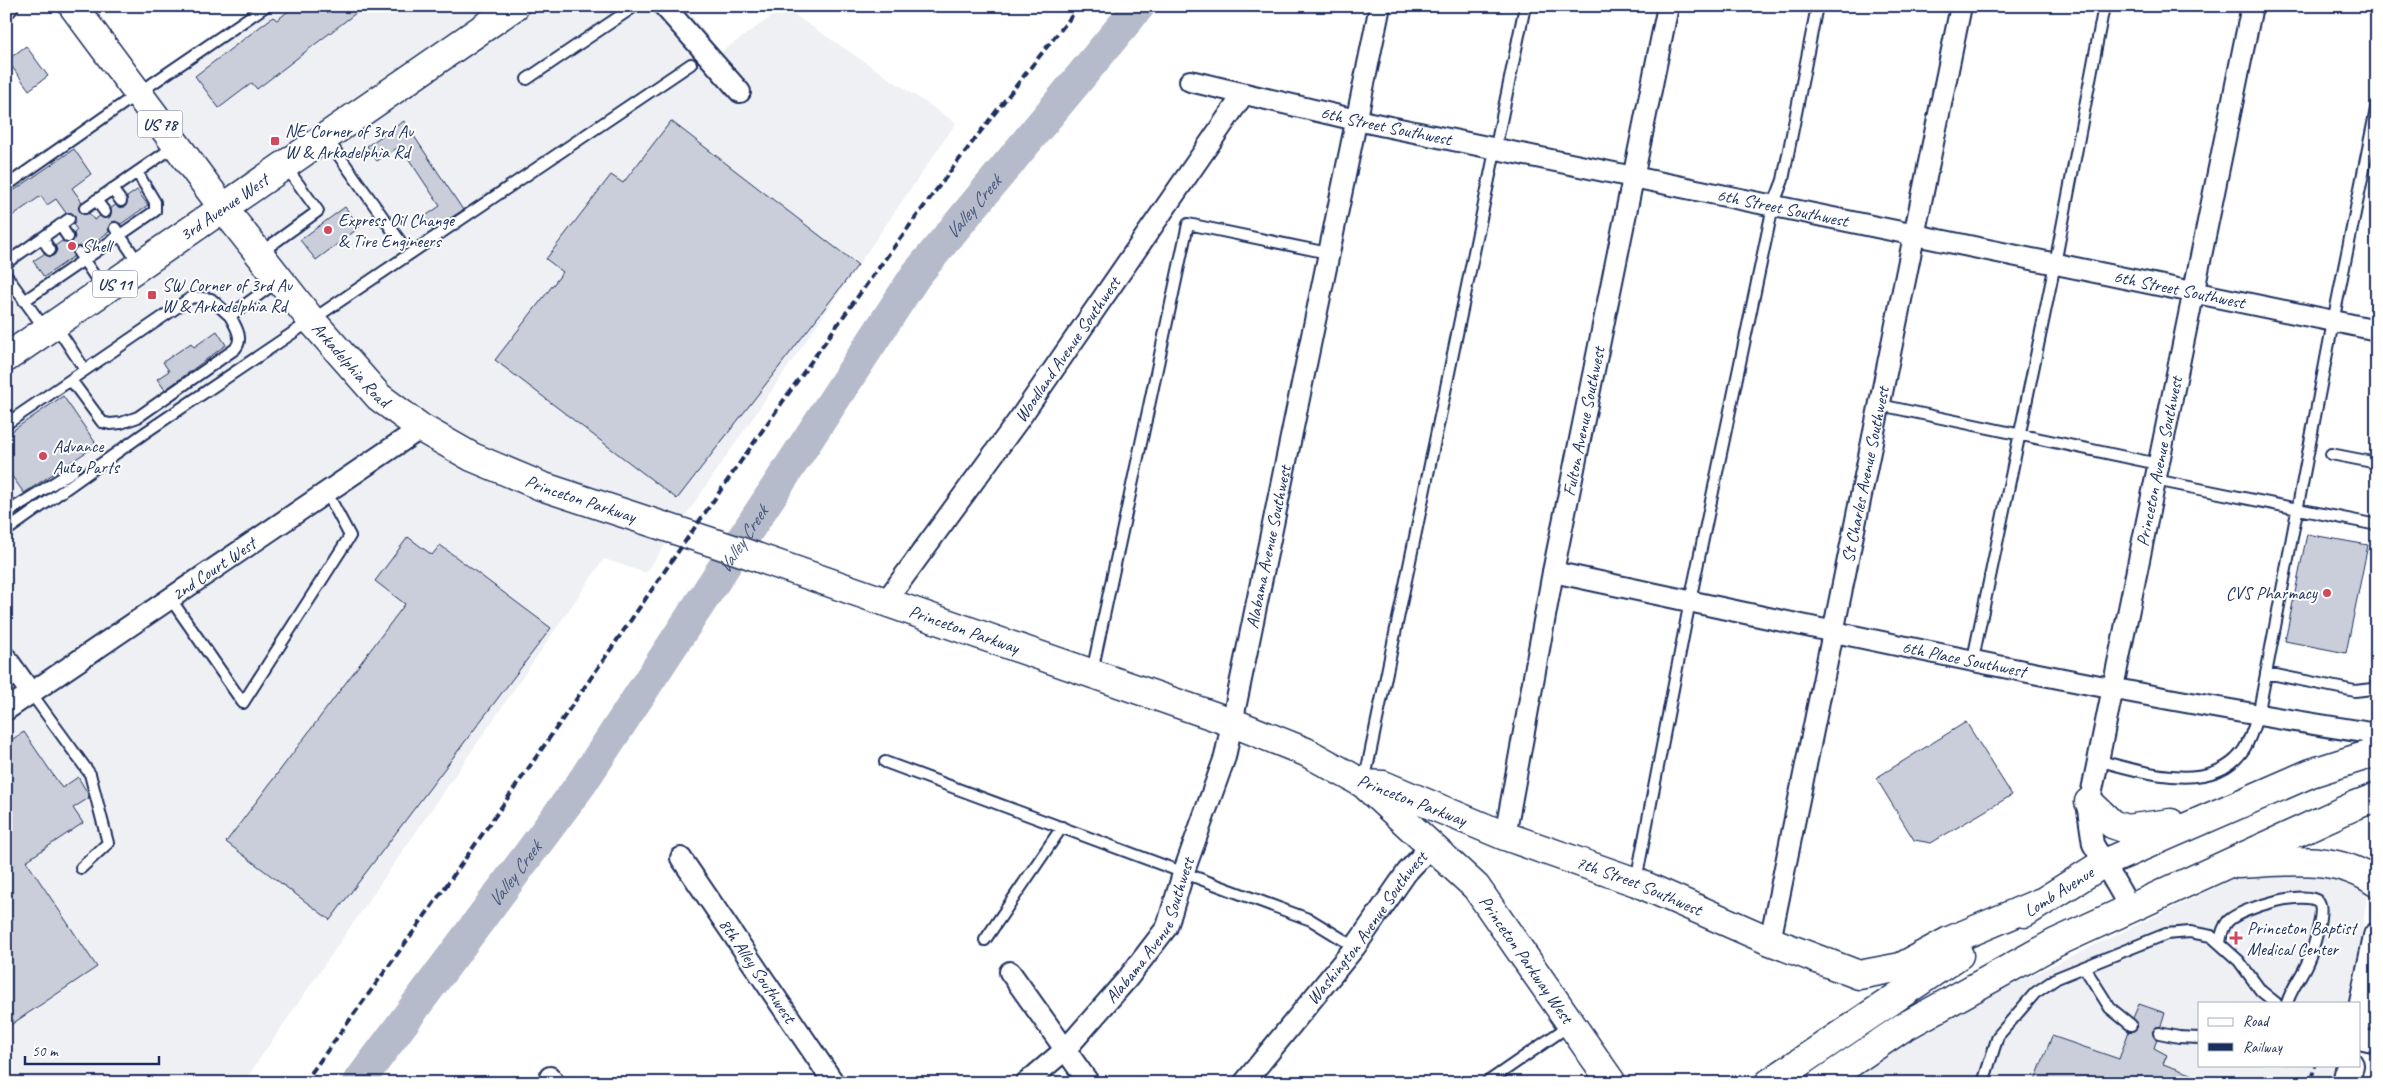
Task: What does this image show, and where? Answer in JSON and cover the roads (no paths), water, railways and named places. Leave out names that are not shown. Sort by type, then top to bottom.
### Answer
[{"type":"main road","name":"Arkadelphia Road","points":[[73,6],[224,209],[312,321],[379,397],[421,428]]},
{"type":"main road","name":"3rd Avenue West","points":[[6,358],[516,6]]},
{"type":"main road","name":"Princeton Parkway","points":[[421,428],[472,457],[541,486],[782,566],[1232,722],[1306,752],[1364,784],[1383,785],[1505,836]]},
{"type":"main road","name":"Lomb Avenue","points":[[1769,1083],[1929,973],[2104,863],[2311,773],[2377,752]]},
{"type":"main road","name":"Washington Avenue Southwest","points":[[1364,784],[1432,845]]},
{"type":"main road","points":[[1821,1083],[1902,1028],[2055,943],[2377,797]]},
{"type":"main road","points":[[2089,802],[2112,824],[2126,829],[2180,821],[2228,808]]},
{"type":"main road","name":"7th Street Southwest","points":[[1505,836],[1636,882],[1770,941],[1860,975],[1900,967],[1950,941],[2040,904]]},
{"type":"main road","name":"Princeton Parkway West","points":[[1432,845],[1476,887],[1612,1083]]},
{"type":"main road","points":[[2224,865],[2296,861],[2332,864],[2353,868],[2377,883]]},
{"type":"street","points":[[664,6],[740,92]]},
{"type":"street","name":"Alabama Avenue Southwest","points":[[1026,1083],[1066,1049],[1128,978],[1167,927],[1183,874],[1225,757],[1380,6]]},
{"type":"street","name":"Fulton Avenue Southwest","points":[[1505,836],[1554,572],[1668,6]]},
{"type":"street","name":"St Charles Avenue Southwest","points":[[1770,941],[1960,6]]},
{"type":"street","name":"Princeton Avenue Southwest","points":[[2130,908],[2093,844],[2088,810],[2089,802],[2252,6]]},
{"type":"street","name":"6th Street Southwest","points":[[1190,81],[1243,95],[1356,120],[2377,330]]},
{"type":"street","name":"Woodland Avenue Southwest","points":[[886,602],[1020,418],[1243,95]]},
{"type":"street","name":"2nd Court West","points":[[6,710],[421,428]]},
{"type":"street","name":"6th Place Southwest","points":[[1554,572],[2113,689],[2258,716],[2377,734]]},
{"type":"street","points":[[6,658],[31,693]]},
{"type":"street","name":"Washington Avenue Southwest","points":[[1244,1083],[1355,947],[1407,872],[1432,845]]},
{"type":"street","name":"8th Alley Southwest","points":[[681,858],[834,1083]]},
{"type":"street","points":[[2360,1018],[2376,946]]},
{"type":"street","points":[[1010,972],[1089,1083]]},
{"type":"street","points":[[2360,1039],[2377,1043]]},
{"type":"street","points":[[2346,1083],[2350,1066]]},
{"type":"lane","points":[[6,186],[266,6]]},
{"type":"lane","points":[[527,78],[635,6]]},
{"type":"lane","points":[[1364,784],[1525,6]]},
{"type":"lane","points":[[1636,882],[1690,601],[1773,206],[1783,180],[1817,6]]},
{"type":"lane","points":[[1973,659],[2055,264],[2104,6]]},
{"type":"lane","points":[[6,531],[138,438],[692,64]]},
{"type":"lane","points":[[2097,760],[2153,775],[2197,778],[2225,766],[2242,752],[2258,716],[2333,322],[2376,112]]},
{"type":"lane","points":[[326,138],[400,241]]},
{"type":"lane","points":[[85,208],[176,145]]},
{"type":"lane","points":[[259,253],[318,211],[286,166]]},
{"type":"lane","points":[[24,301],[81,256],[134,220],[155,211],[155,202],[137,172]]},
{"type":"lane","points":[[112,189],[121,201]]},
{"type":"lane","points":[[96,200],[104,212]]},
{"type":"lane","points":[[6,263],[64,222],[68,237]]},
{"type":"lane","points":[[1092,672],[1188,224],[1328,253]]},
{"type":"lane","points":[[117,232],[141,266]]},
{"type":"lane","points":[[42,238],[50,250]]},
{"type":"lane","points":[[81,256],[105,291]]},
{"type":"lane","points":[[6,275],[24,301],[51,328],[86,370]]},
{"type":"lane","points":[[230,316],[280,280]]},
{"type":"lane","points":[[6,424],[192,297],[211,299],[230,316],[238,330],[239,338],[235,349],[133,419],[110,424],[102,422],[71,380]]},
{"type":"lane","points":[[1880,405],[2020,435],[2297,508],[2377,525]]},
{"type":"lane","points":[[2331,454],[2377,463]]},
{"type":"lane","points":[[6,513],[73,470]]},
{"type":"lane","points":[[170,598],[243,703],[350,536],[326,491]]},
{"type":"lane","points":[[2266,673],[2355,691],[2372,689],[2377,684]]},
{"type":"lane","points":[[31,693],[90,774],[108,843],[81,868]]},
{"type":"lane","points":[[885,762],[1311,920],[1355,947]]},
{"type":"lane","points":[[985,940],[1062,827]]},
{"type":"lane","points":[[2220,943],[2226,923],[2250,908],[2279,901],[2312,898],[2319,902],[2323,910],[2308,962],[2291,990],[2287,1002]]},
{"type":"lane","points":[[1983,1083],[1998,1036],[2035,993],[2057,978],[2166,934],[2190,932],[2211,936],[2239,961],[2261,991],[2275,1002]]},
{"type":"lane","points":[[2084,967],[2110,1008],[2131,1024]]},
{"type":"lane","points":[[1486,1083],[1571,1024]]},
{"type":"lane","points":[[2159,1033],[2198,1038]]},
{"type":"lane","points":[[1501,1072],[1507,1083]]},
{"type":"waterway","name":"Valley Creek","points":[[358,1083],[581,784],[916,275],[1139,6]]},
{"type":"railway","points":[[304,1083],[441,893],[839,322],[997,110],[1080,6]]},
{"type":"place","name":"NE Corner of 3rd Av W & Arkadelphia Rd","points":[[275,141]]},
{"type":"place","name":"Express Oil Change & Tire Engineers","points":[[328,230]]},
{"type":"place","name":"Shell","points":[[72,246]]},
{"type":"place","name":"SW Corner of 3rd Av W & Arkadelphia Rd","points":[[152,295]]},
{"type":"place","name":"Advance Auto Parts","points":[[43,456]]},
{"type":"place","name":"CVS Pharmacy","points":[[2327,593]]},
{"type":"place","name":"Princeton Baptist Medical Center","points":[[2236,938]]}]
